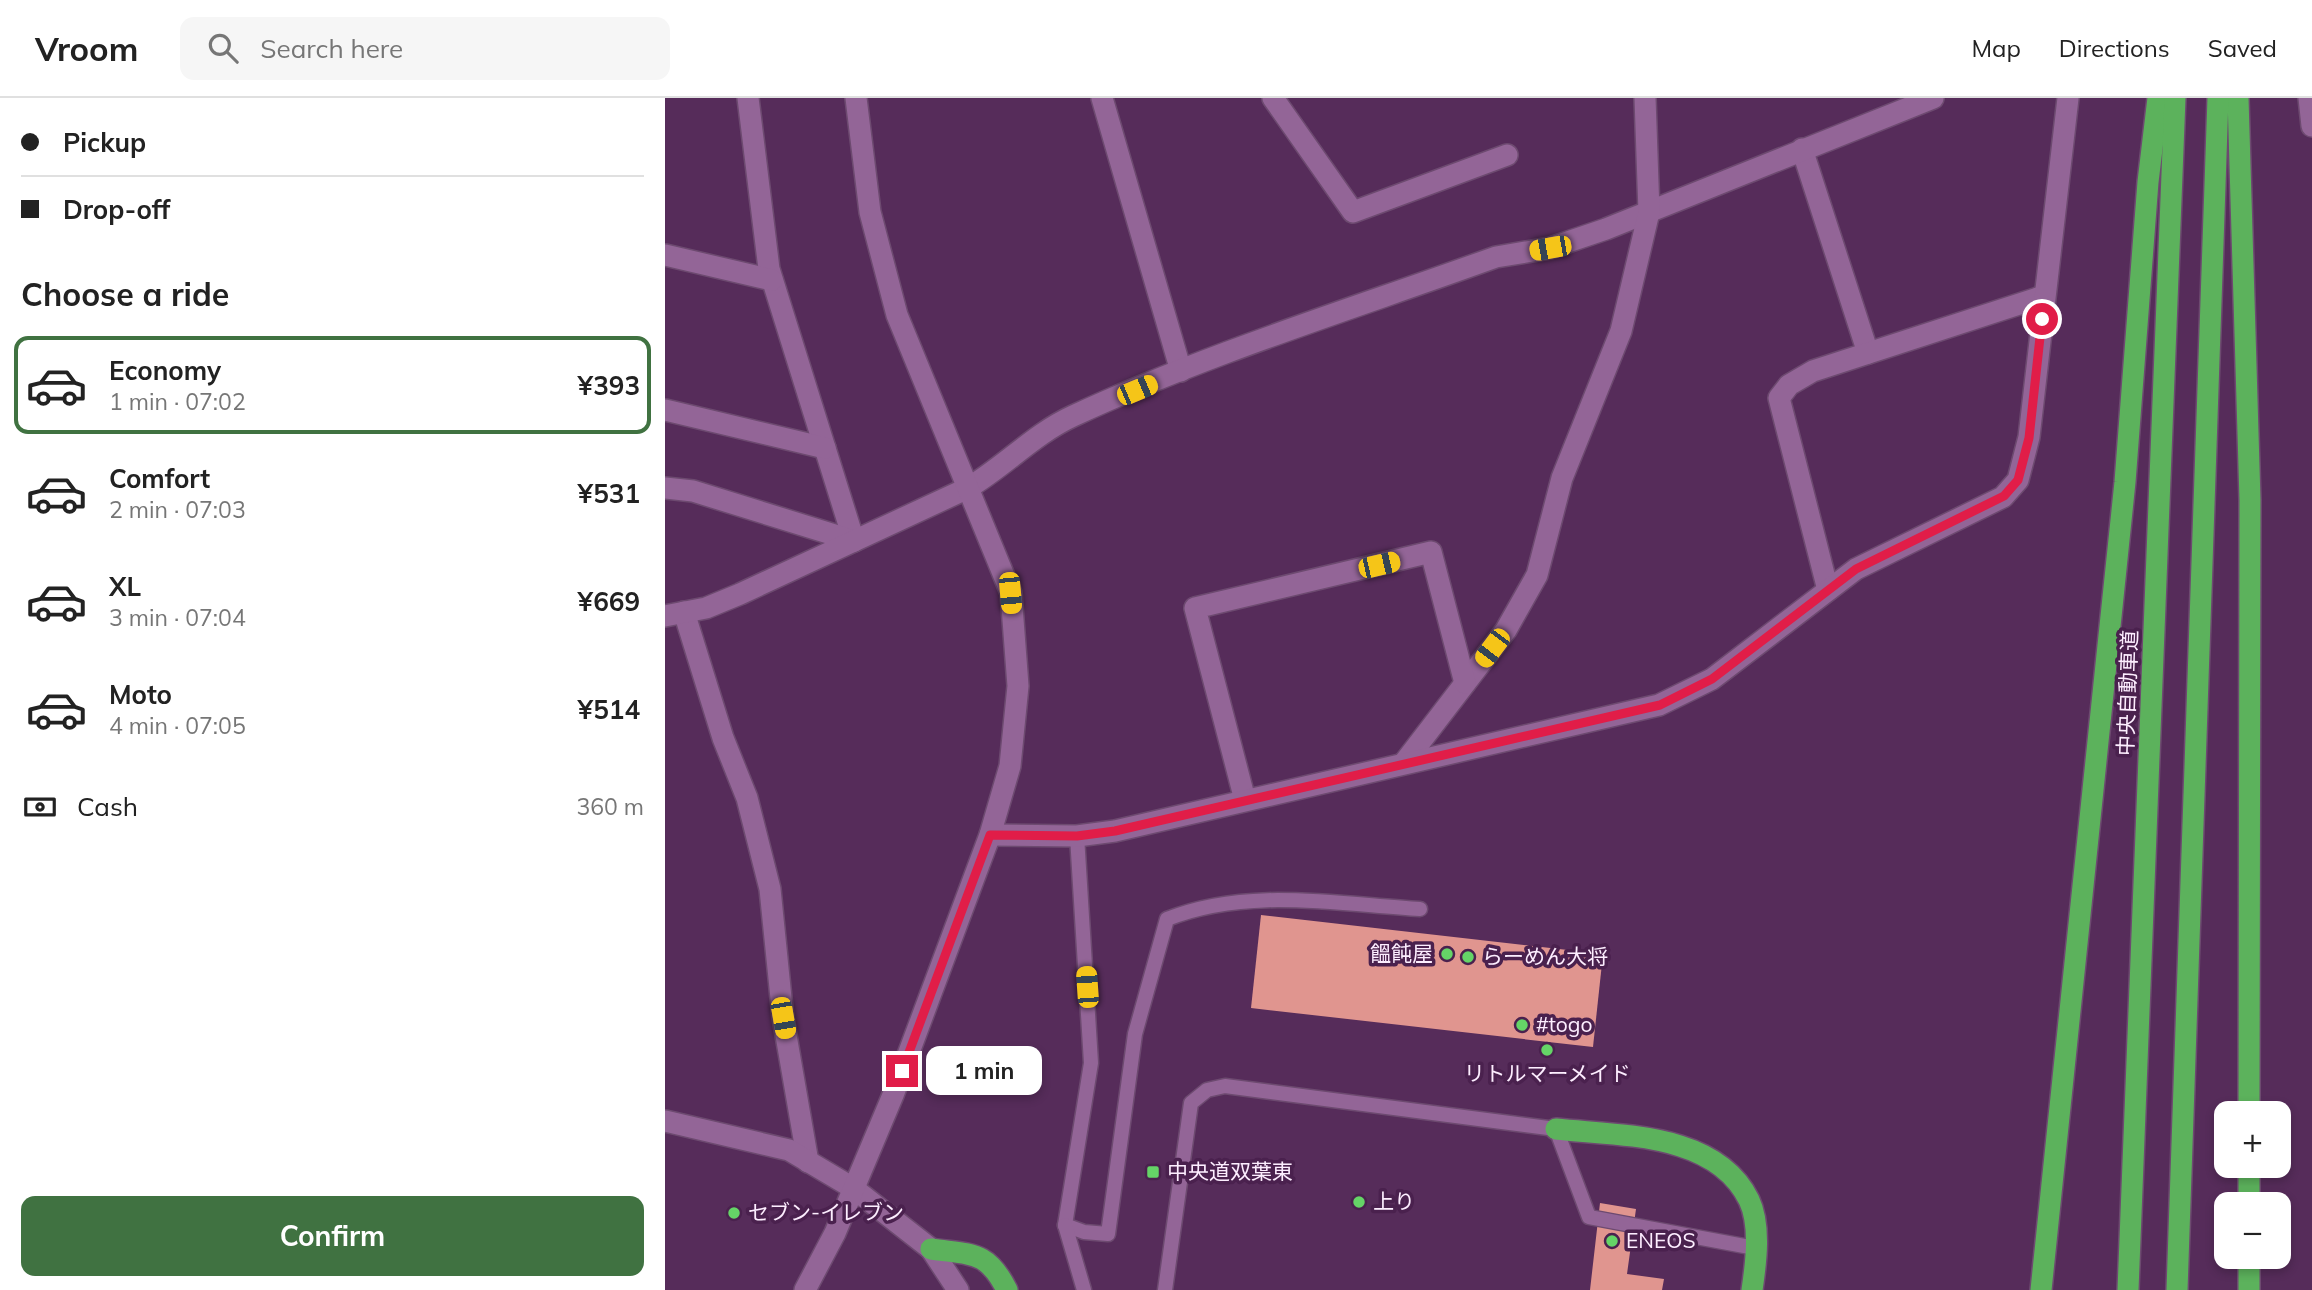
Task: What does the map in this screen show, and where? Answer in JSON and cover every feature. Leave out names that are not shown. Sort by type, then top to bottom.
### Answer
[{"type":"highway","points":[[2041,1290],[2125,482],[2147,195],[2158,98]]},
{"type":"highway","name":"中央自動車道","points":[[2128,1290],[2175,98]]},
{"type":"highway","points":[[2176,1290],[2218,98]]},
{"type":"highway","points":[[2238,98],[2250,500],[2249,1101]]},
{"type":"highway","points":[[1556,1129],[1644,1139],[1707,1156],[1729,1174],[1749,1200],[1755,1248],[1752,1290]]},
{"type":"highway","points":[[932,1249],[980,1256],[996,1269],[1007,1290]]},
{"type":"highway","points":[[2249,1269],[2249,1290]]},
{"type":"street","points":[[748,98],[772,280],[854,541]]},
{"type":"street","points":[[805,1290],[835,1233],[898,1083],[990,835],[1010,766],[1018,686],[1010,593],[897,315],[870,212],[856,98]]},
{"type":"street","points":[[1102,98],[1181,371]]},
{"type":"street","points":[[1273,98],[1353,212],[1507,155]]},
{"type":"street","points":[[1404,762],[1506,630],[1537,575],[1562,478],[1621,331],[1649,212],[1645,98]]},
{"type":"street","points":[[808,1162],[783,1018],[770,889],[747,798],[674,614],[706,608],[740,594],[968,488],[990,475],[1035,438],[1071,417],[1181,371],[1496,257],[1550,248],[1649,212],[1933,98]]},
{"type":"street","points":[[990,835],[1077,836],[1115,831],[1404,762],[1660,705],[1712,679],[1856,569],[2004,496],[2018,480],[2029,438],[2068,98]]},
{"type":"street","points":[[2309,98],[2312,126]]},
{"type":"street","points":[[1802,149],[1868,353]]},
{"type":"street","points":[[665,255],[772,280]]},
{"type":"street","points":[[1828,590],[1779,398],[1789,385],[1813,371],[2044,296]]},
{"type":"street","points":[[665,410],[825,448]]},
{"type":"street","points":[[665,488],[693,491],[854,541]]},
{"type":"street","points":[[1245,800],[1195,608],[1431,552],[1465,683]]},
{"type":"street","points":[[665,1121],[789,1150],[853,1188],[932,1249],[958,1290]]},
{"type":"lane","points":[[1077,836],[1091,1063],[1065,1225],[1084,1290]]},
{"type":"lane","points":[[1065,1225],[1084,1232],[1108,1234],[1135,1034],[1167,919],[1190,909],[1254,899],[1420,909]]},
{"type":"lane","points":[[1165,1290],[1191,1103],[1207,1090],[1225,1086],[1556,1129],[1589,1217],[1755,1248]]},
{"type":"building","points":[[1261,915],[1603,954],[1593,1047],[1251,1008]]},
{"type":"building","points":[[1600,1203],[1636,1209],[1627,1274],[1664,1279],[1662,1290],[1590,1290]]},
{"type":"place","name":"饂飩屋","points":[[1447,954]]},
{"type":"place","name":"らーめん大将","points":[[1468,957]]},
{"type":"place","name":"#togo","points":[[1522,1025]]},
{"type":"place","name":"リトルマーメイド","points":[[1547,1050]]},
{"type":"place","name":"中央道双葉東","points":[[1153,1172]]},
{"type":"place","name":"上り","points":[[1359,1202]]},
{"type":"place","name":"セブン-イレブン","points":[[734,1213]]},
{"type":"place","name":"ENEOS","points":[[1612,1241]]},
{"type":"route","points":[[902,1071],[990,835],[1077,836],[1115,831],[1404,762],[1660,705],[1712,679],[1856,569],[2004,496],[2018,480],[2029,438],[2042,319]]}]
